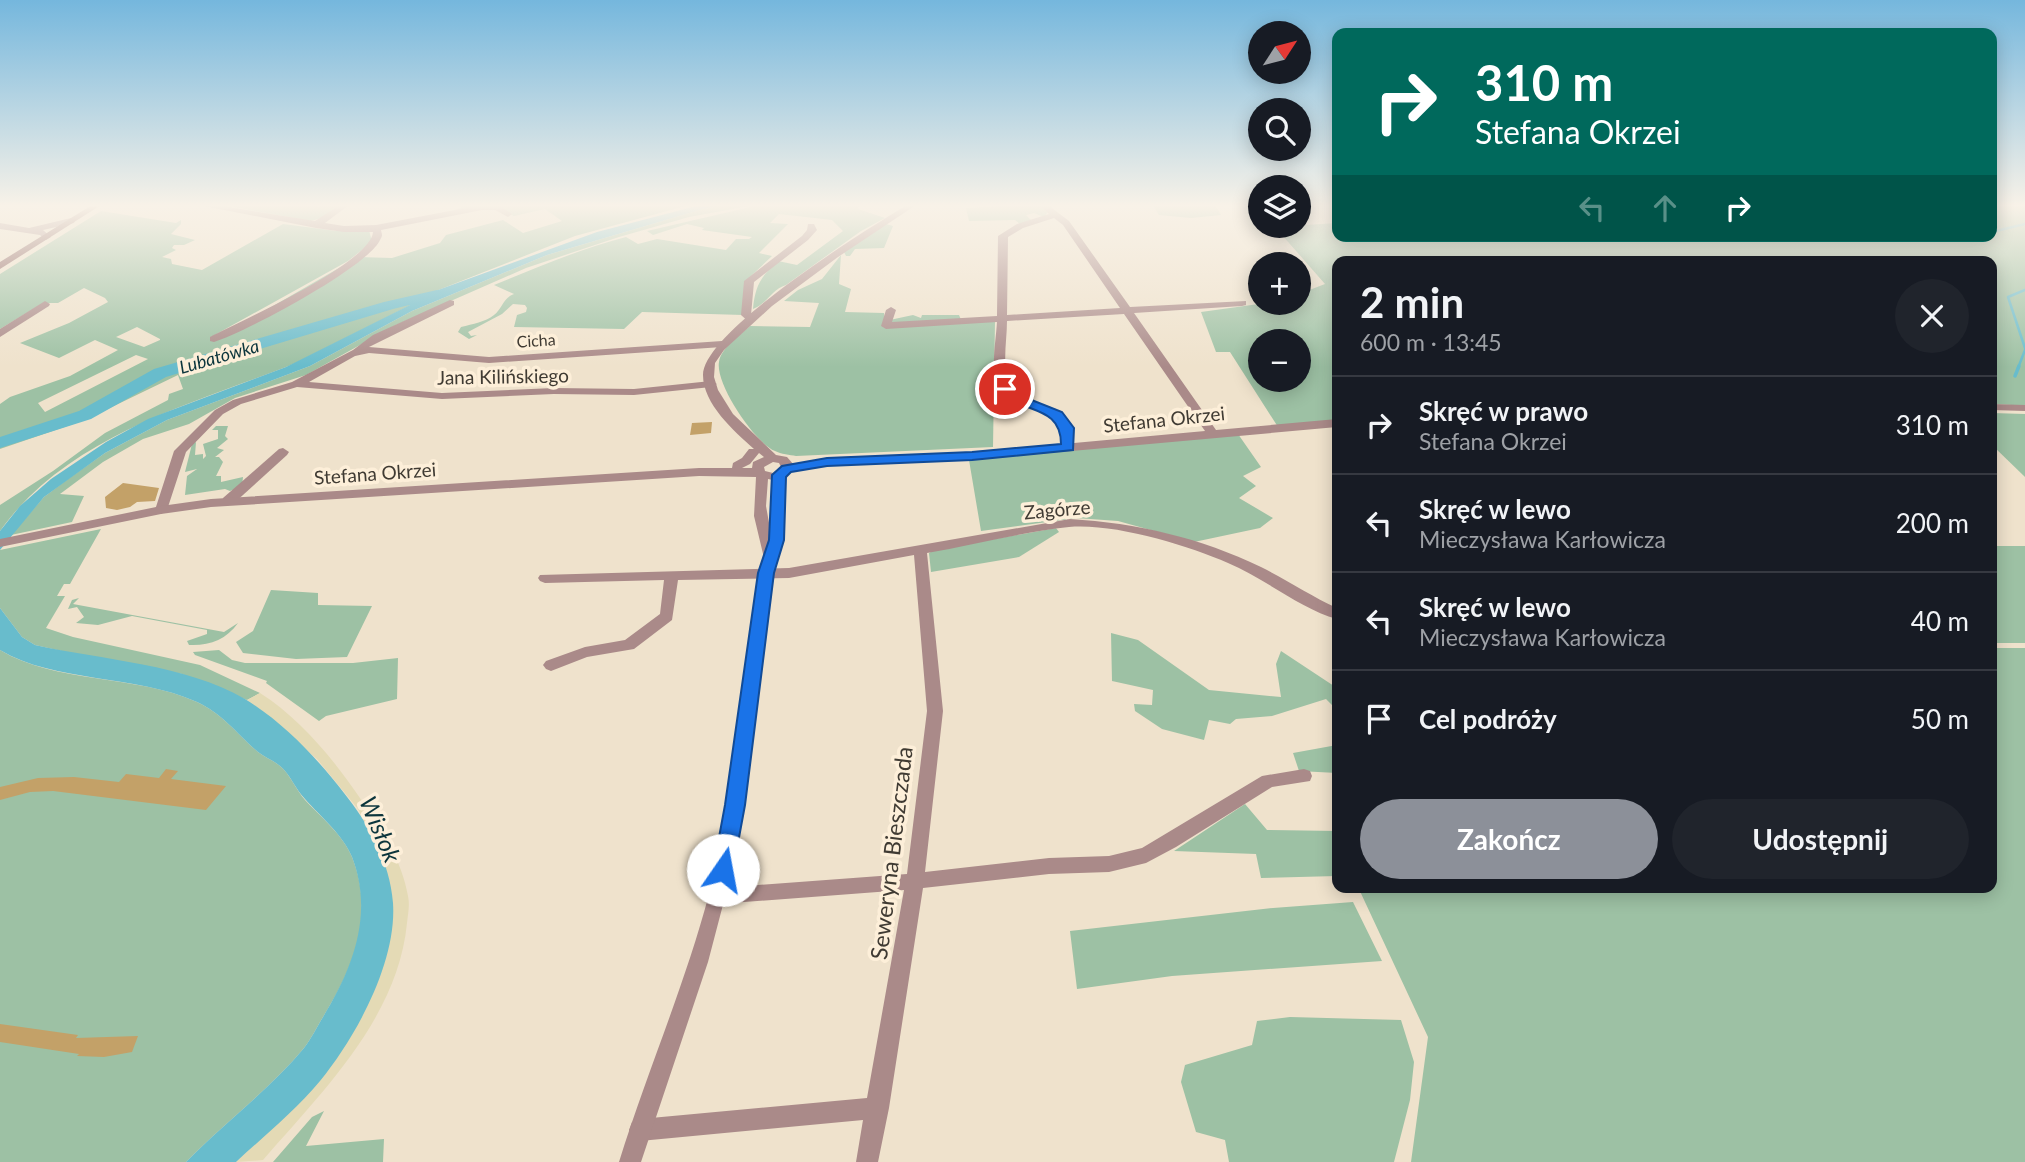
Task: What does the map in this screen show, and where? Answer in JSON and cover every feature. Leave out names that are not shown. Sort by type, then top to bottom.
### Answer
[{"type":"street","points":[[214,339],[290,300],[355,259]]},
{"type":"street","points":[[750,320],[746,316],[749,281],[777,259]]},
{"type":"street","points":[[768,565],[759,487],[760,464],[742,432],[725,413],[711,384],[710,363],[722,344],[831,259]]},
{"type":"street","points":[[1002,259],[1001,377],[1005,389],[1014,398],[1058,415],[1068,428],[1068,447]]},
{"type":"street","points":[[1092,259],[1212,433]]},
{"type":"street","points":[[0,334],[45,303]]},
{"type":"street","name":"Cicha","points":[[161,510],[176,458],[202,426],[237,402],[296,384],[377,337],[450,303]]},
{"type":"street","points":[[891,310],[886,326],[1241,303]]},
{"type":"street","name":"Cicha","points":[[352,353],[369,350],[489,360],[722,344]]},
{"type":"street","name":"Jana Kilińskiego","points":[[296,384],[442,396],[554,391],[634,392],[711,384]]},
{"type":"street","points":[[1997,407],[2025,408]]},
{"type":"street","name":"Stefana Okrzei","points":[[699,472],[760,464],[784,469],[827,462],[972,456],[1332,422]]},
{"type":"street","points":[[630,1162],[718,896],[729,845],[768,565],[776,540],[784,469],[760,464],[742,432]]},
{"type":"street","points":[[229,501],[283,452]]},
{"type":"street","name":"Stefana Okrzei","points":[[0,543],[161,510],[229,501],[699,472],[760,464]]},
{"type":"street","name":"Zagórze","points":[[545,579],[671,576],[768,565],[789,573],[1070,523],[1109,524],[1215,552],[1254,569],[1332,611]]},
{"type":"street","name":"Seweryna Bieszczada","points":[[867,1162],[915,881],[935,711],[920,549]]},
{"type":"street","points":[[551,665],[584,652],[629,645],[641,638],[667,616],[671,576]]},
{"type":"street","points":[[718,896],[915,881],[1049,866],[1109,864],[1146,855],[1268,781],[1304,776]]},
{"type":"street","points":[[640,1130],[878,1108]]},
{"type":"green space","points":[[24,259],[171,259],[172,264],[202,270],[221,259],[350,259],[211,337],[214,340],[354,259],[516,259],[408,302],[411,305],[318,353],[131,428],[59,471],[27,499],[0,531],[0,505],[105,433],[168,400],[169,394],[183,389],[178,375],[85,420],[0,449],[0,404],[10,397],[70,376],[118,350],[95,340],[59,358],[20,343],[69,323],[108,302],[84,288],[58,303],[43,303],[0,329],[0,274]],"holes":[[[137,327],[160,339],[144,347],[116,337]],[[136,355],[148,359],[45,412],[38,403]]]},
{"type":"green space","points":[[537,259],[552,259],[526,268],[396,325],[306,375],[235,398],[189,424],[143,439],[103,462],[60,494],[84,496],[72,522],[11,535],[44,497],[105,453],[167,420],[310,366],[412,311]]},
{"type":"green space","points":[[560,259],[769,259],[749,278],[743,315],[642,312],[624,329],[514,327],[517,315],[526,312],[527,308],[525,305],[513,304],[502,314],[468,332],[471,336],[477,335],[469,339],[458,332],[461,327],[497,313],[507,298],[514,294],[494,285]]},
{"type":"green space","points":[[805,259],[822,259],[753,309],[760,282],[778,261],[797,265]]},
{"type":"green space","points":[[838,259],[841,259],[839,284],[851,289],[845,312],[884,313],[885,321],[913,315],[921,318],[922,315],[959,315],[962,322],[995,321],[993,447],[796,456],[777,452],[757,437],[738,412],[723,384],[719,372],[720,357],[750,326],[810,327],[819,303],[784,301],[798,290],[822,279]]},
{"type":"green space","points":[[1311,259],[1332,259],[1332,423],[1278,427],[1256,392],[1311,392],[1311,329],[1248,329],[1248,380],[1230,352],[1216,352],[1201,312],[1248,305],[1248,315],[1311,315],[1311,289],[1325,284],[1311,268]]},
{"type":"green space","points":[[1997,259],[2025,259],[2025,406],[1997,404]]},
{"type":"green space","points":[[1997,413],[2025,414],[2025,477],[1997,450]]},
{"type":"green space","points":[[216,426],[228,426],[225,436],[228,439],[217,448],[224,450],[215,457],[219,457],[223,462],[216,476],[221,476],[221,482],[243,477],[242,486],[230,491],[225,489],[185,495],[187,476],[197,469],[185,472],[192,444],[196,442],[195,455],[203,454],[203,459],[206,456],[203,444],[218,439],[218,430],[212,430]]},
{"type":"green space","points":[[1238,434],[1261,467],[1243,476],[1256,486],[1239,498],[1273,518],[1260,528],[1194,542],[1118,521],[1076,518],[981,531],[969,460]]},
{"type":"green space","points":[[1056,528],[1059,532],[1019,557],[931,572],[929,553],[934,550]]},
{"type":"green space","points":[[101,529],[70,584],[64,584],[57,596],[65,596],[46,628],[73,637],[200,665],[260,693],[247,700],[182,674],[35,645],[22,637],[0,608],[0,550]]},
{"type":"green space","points":[[1997,546],[2025,546],[2025,643],[1997,643]]},
{"type":"green space","points":[[271,590],[318,593],[318,605],[372,606],[347,657],[296,659],[243,653],[236,642],[253,631]]},
{"type":"green space","points":[[79,598],[73,604],[224,632],[238,623],[228,634],[216,641],[189,645],[187,641],[207,634],[207,630],[132,616],[98,625],[76,623],[84,617],[77,607],[68,609],[72,600]]},
{"type":"green space","points":[[1111,633],[1138,640],[1209,690],[1281,697],[1276,664],[1281,651],[1332,685],[1332,705],[1326,699],[1272,716],[1236,719],[1230,724],[1209,720],[1204,740],[1162,729],[1135,711],[1134,704],[1152,705],[1153,690],[1112,681]]},
{"type":"green space","points":[[1997,648],[2025,648],[2025,1162],[1411,1162],[1428,1037],[1361,893],[1997,893]]},
{"type":"green space","points":[[0,650],[46,669],[148,687],[173,693],[206,707],[222,718],[258,752],[284,769],[305,800],[337,834],[352,857],[362,899],[361,920],[352,960],[334,998],[304,1048],[186,1162],[0,1162]]},
{"type":"green space","points":[[219,650],[232,660],[245,663],[353,663],[398,658],[397,699],[326,716],[319,721],[266,683],[267,681],[193,652]]},
{"type":"green space","points":[[1332,746],[1332,773],[1299,771],[1293,753]]},
{"type":"green space","points":[[1245,804],[1267,830],[1332,831],[1332,876],[1261,878],[1256,854],[1174,851]]},
{"type":"green space","points":[[1353,902],[1382,961],[1172,976],[1077,989],[1070,931],[1273,908]]},
{"type":"green space","points":[[1290,1017],[1401,1020],[1414,1062],[1410,1100],[1394,1162],[1229,1162],[1225,1140],[1196,1132],[1181,1082],[1185,1065],[1252,1045],[1257,1021]]},
{"type":"green space","points":[[324,1111],[306,1146],[384,1139],[383,1162],[273,1162],[312,1117]]},
{"type":"sand","points":[[260,693],[303,728],[352,786],[396,858],[405,883],[409,906],[401,958],[389,991],[354,1052],[263,1160],[236,1162],[301,1101],[382,967],[393,918],[392,900],[382,856],[358,809],[317,759],[247,700]]},
{"type":"water","points":[[522,259],[537,259],[412,311],[310,366],[167,420],[105,453],[44,497],[0,550],[0,531],[20,506],[51,479],[106,442],[148,419],[286,367],[427,294]]},
{"type":"water","points":[[0,608],[22,637],[35,645],[170,670],[221,687],[259,708],[286,730],[322,766],[362,818],[383,858],[393,903],[392,926],[388,950],[372,998],[347,1043],[320,1081],[290,1113],[236,1162],[186,1162],[304,1048],[334,998],[351,960],[360,920],[361,899],[352,857],[337,834],[302,795],[284,769],[258,752],[215,712],[173,693],[70,674],[22,661],[0,650]]},
{"type":"building","points":[[712,422],[711,433],[690,435],[692,423]]},
{"type":"building","points":[[123,483],[159,488],[155,501],[137,502],[117,510],[106,508],[105,497]]},
{"type":"building","points":[[166,769],[178,771],[171,779],[226,786],[206,810],[53,791],[30,792],[0,800],[0,787],[38,778],[74,777],[119,782],[126,774],[159,778]]},
{"type":"building","points":[[0,1024],[78,1035],[76,1038],[138,1036],[132,1052],[104,1057],[77,1056],[79,1054],[0,1042]]},
{"type":"waterway","points":[[2025,290],[2008,297],[2025,348]]},
{"type":"waterway","name":"Lubatówka","points":[[0,443],[85,415],[160,373],[389,305],[437,294]]},
{"type":"waterway","points":[[2018,368],[2025,350]]},
{"type":"waterway","points":[[2015,376],[2019,366]]},
{"type":"route","points":[[723,870],[735,805],[766,573],[779,519],[779,475],[787,469],[827,462],[972,456],[1068,447],[1068,428],[1058,415],[1014,398],[1005,389]]},
{"type":"water label","name":"Wisłok","points":[[381,829]]}]
